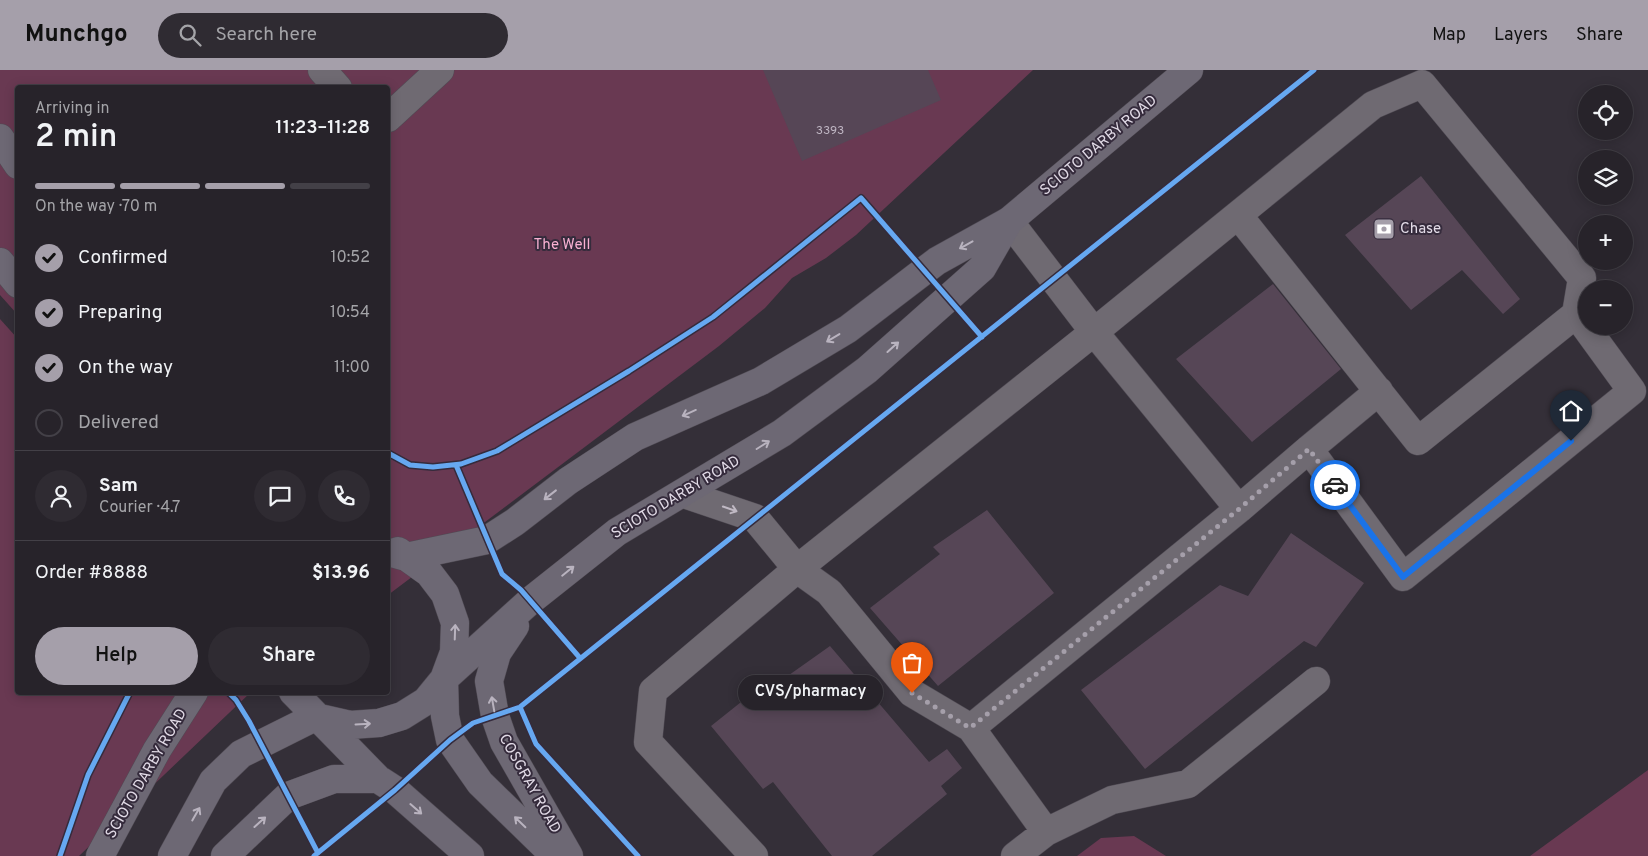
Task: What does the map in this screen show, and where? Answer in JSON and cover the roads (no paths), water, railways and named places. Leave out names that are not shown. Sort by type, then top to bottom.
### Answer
[{"type":"main road","name":"SCIOTO DARBY ROAD","points":[[394,551],[486,540],[515,522],[568,481],[635,437],[761,381],[848,329],[937,261],[1008,221],[1189,70]]},
{"type":"main road","points":[[0,138],[15,160]]},
{"type":"main road","name":"SCIOTO DARBY ROAD","points":[[315,717],[350,725],[379,723],[402,716],[426,701],[444,679],[530,601],[617,532],[684,494],[782,433],[867,370],[982,268],[1008,221]]},
{"type":"main road","points":[[0,262],[15,280]]},
{"type":"main road","name":"COSGRAY ROAD","points":[[394,551],[429,573],[445,594],[455,624],[454,652],[444,679],[444,716],[450,740],[480,783],[554,856]]},
{"type":"main road","name":"COSGRAY ROAD","points":[[530,601],[497,653],[489,681],[495,716],[504,742],[569,856]]},
{"type":"main road","name":"SCIOTO DARBY ROAD","points":[[100,856],[157,750],[192,695]]},
{"type":"main road","points":[[295,695],[378,780],[395,790],[470,856]]},
{"type":"main road","points":[[172,856],[213,781],[241,754],[315,717]]},
{"type":"main road","points":[[225,856],[288,796],[334,779],[378,780]]},
{"type":"lane","points":[[322,70],[335,85]]},
{"type":"lane","points":[[390,116],[440,70]]},
{"type":"lane","points":[[754,856],[648,742],[653,691],[797,569],[1094,332],[1373,105],[1422,84],[1582,278],[1576,314],[1418,441],[1238,215]]},
{"type":"lane","points":[[1008,221],[1094,332],[1239,509]]},
{"type":"lane","points":[[1309,449],[1403,577],[1632,392],[1576,314]]},
{"type":"lane","points":[[970,728],[1239,509],[1379,391]]},
{"type":"lane","points":[[684,494],[755,518],[797,569],[829,592],[912,693],[970,728],[1046,832]]},
{"type":"lane","points":[[1015,856],[1046,832],[1112,800],[1188,784],[1316,680]]},
{"type":"place","name":"Chase","points":[[1384,229]]},
{"type":"place","name":"CVS/pharmacy","points":[[912,693]]},
{"type":"park label","name":"The Well","points":[[562,245]]}]
